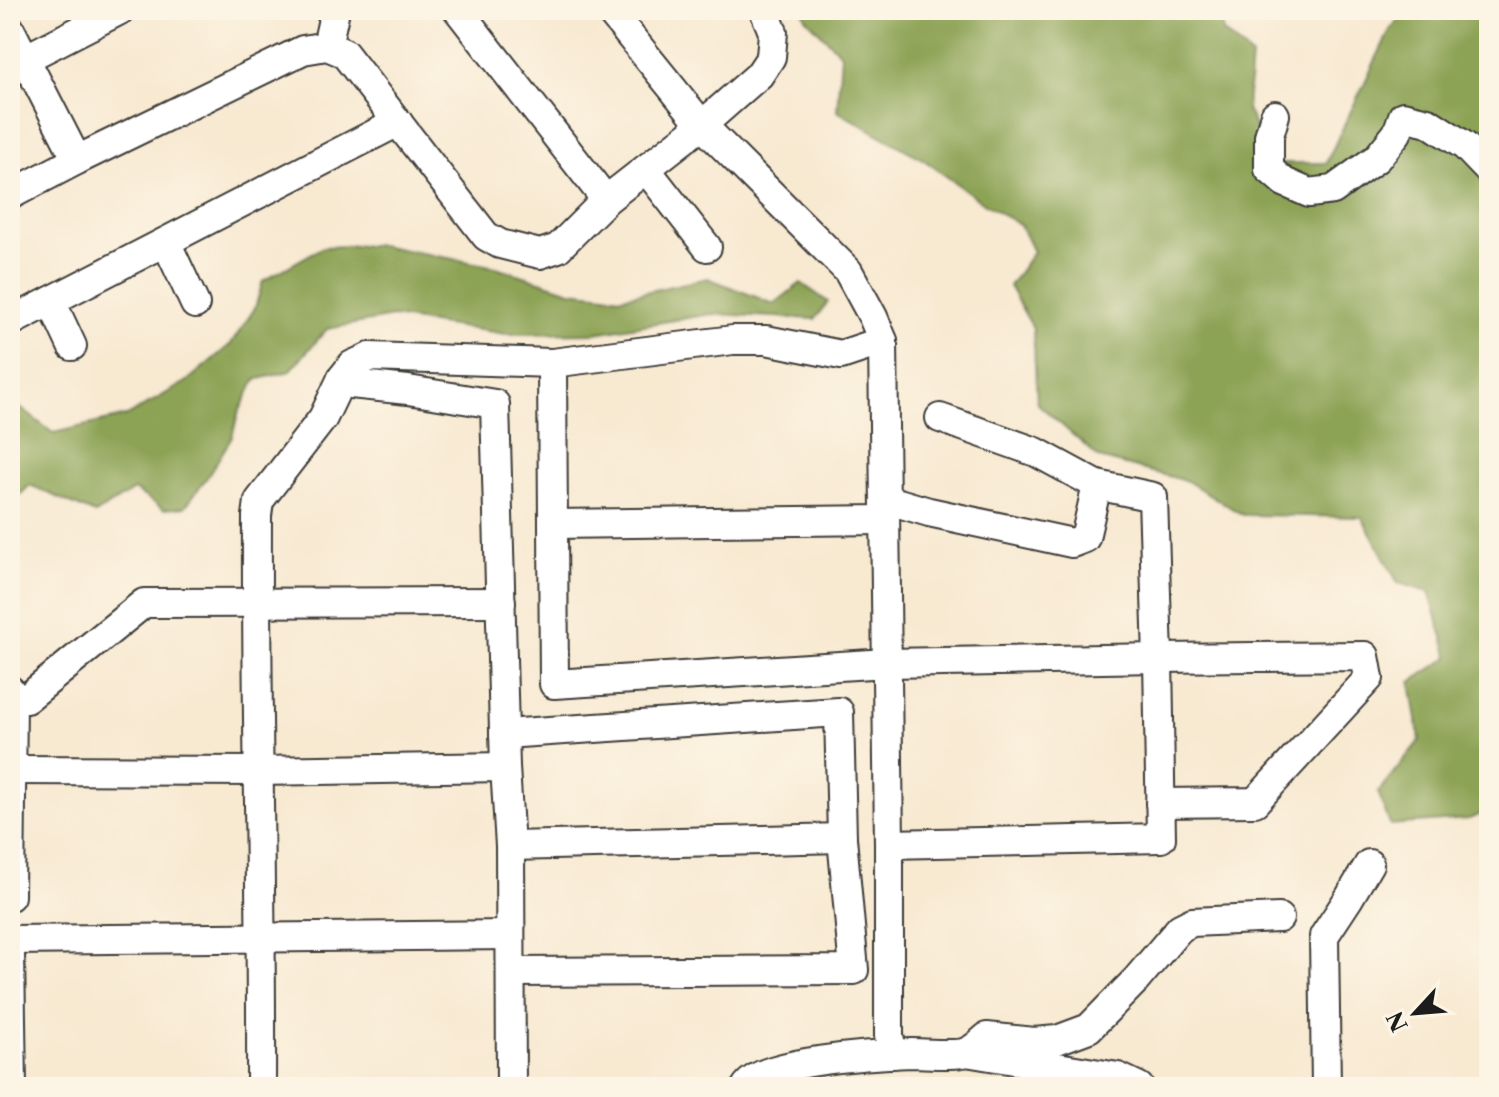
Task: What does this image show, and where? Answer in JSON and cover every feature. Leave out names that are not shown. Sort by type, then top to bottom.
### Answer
[{"type":"street","points":[[18,62],[120,10]]},
{"type":"street","points":[[327,46],[335,10]]},
{"type":"street","points":[[458,10],[606,200]]},
{"type":"street","points":[[609,10],[702,125],[848,271],[883,341],[889,1036],[893,1054]]},
{"type":"street","points":[[10,195],[303,50],[327,46],[344,53],[486,236],[500,244],[540,254],[558,248],[606,200],[702,125],[759,75],[771,57],[773,32],[764,10]]},
{"type":"street","points":[[10,29],[18,62],[77,160]]},
{"type":"street","points":[[1275,115],[1269,136],[1269,169],[1284,182],[1309,193],[1333,190],[1377,158],[1397,133],[1403,116],[1428,122],[1465,146],[1489,171]]},
{"type":"street","points":[[10,322],[398,122]]},
{"type":"street","points":[[646,169],[707,247]]},
{"type":"street","points":[[166,242],[195,304]]},
{"type":"street","points":[[51,301],[72,346]]},
{"type":"street","points":[[261,1087],[257,516],[259,501],[323,418],[342,378],[352,365],[370,357],[552,363],[733,340],[766,340],[841,355],[883,341]]},
{"type":"street","points":[[552,363],[554,684],[887,663],[1365,656],[1369,678],[1255,802],[1160,803]]},
{"type":"street","points":[[342,378],[351,384],[495,404],[510,846],[511,1087]]},
{"type":"street","points":[[889,844],[1161,838],[1153,497],[1097,485],[1036,452],[940,418]]},
{"type":"street","points":[[553,524],[885,510],[929,512],[1072,543],[1085,538],[1097,485]]},
{"type":"street","points":[[10,896],[11,695],[26,699],[144,603],[501,602]]},
{"type":"street","points":[[504,734],[839,712],[842,838],[854,970],[511,972]]},
{"type":"street","points":[[10,770],[258,771],[505,767]]},
{"type":"street","points":[[510,846],[842,838]]},
{"type":"street","points":[[1326,1087],[1324,936],[1369,864]]},
{"type":"street","points":[[966,1052],[987,1037],[1034,1042],[1057,1040],[1089,1028],[1136,980],[1180,928],[1192,922],[1279,918]]},
{"type":"street","points":[[10,940],[510,935]]},
{"type":"street","points":[[10,953],[12,1087]]},
{"type":"street","points":[[746,1087],[750,1079],[777,1068],[893,1054],[966,1052],[1118,1077],[1139,1087]]},
{"type":"green space","points":[[803,10],[1223,10],[1223,32],[1251,56],[1247,109],[1272,163],[1326,163],[1390,30],[1406,10],[1489,10],[1489,811],[1469,819],[1390,825],[1378,792],[1420,740],[1411,682],[1449,657],[1429,592],[1398,583],[1362,517],[1243,515],[1187,481],[1099,458],[1037,403],[1033,328],[1009,286],[1033,252],[1020,225],[924,160],[837,111],[841,54],[806,18]]},
{"type":"green space","points":[[379,245],[496,267],[571,291],[622,297],[708,278],[774,304],[801,283],[828,302],[815,319],[712,314],[595,333],[506,334],[392,317],[327,329],[290,371],[255,380],[238,414],[232,437],[185,507],[164,509],[134,490],[95,514],[30,485],[10,505],[10,400],[53,433],[127,416],[186,382],[231,344],[255,308],[263,281],[323,247]]}]
